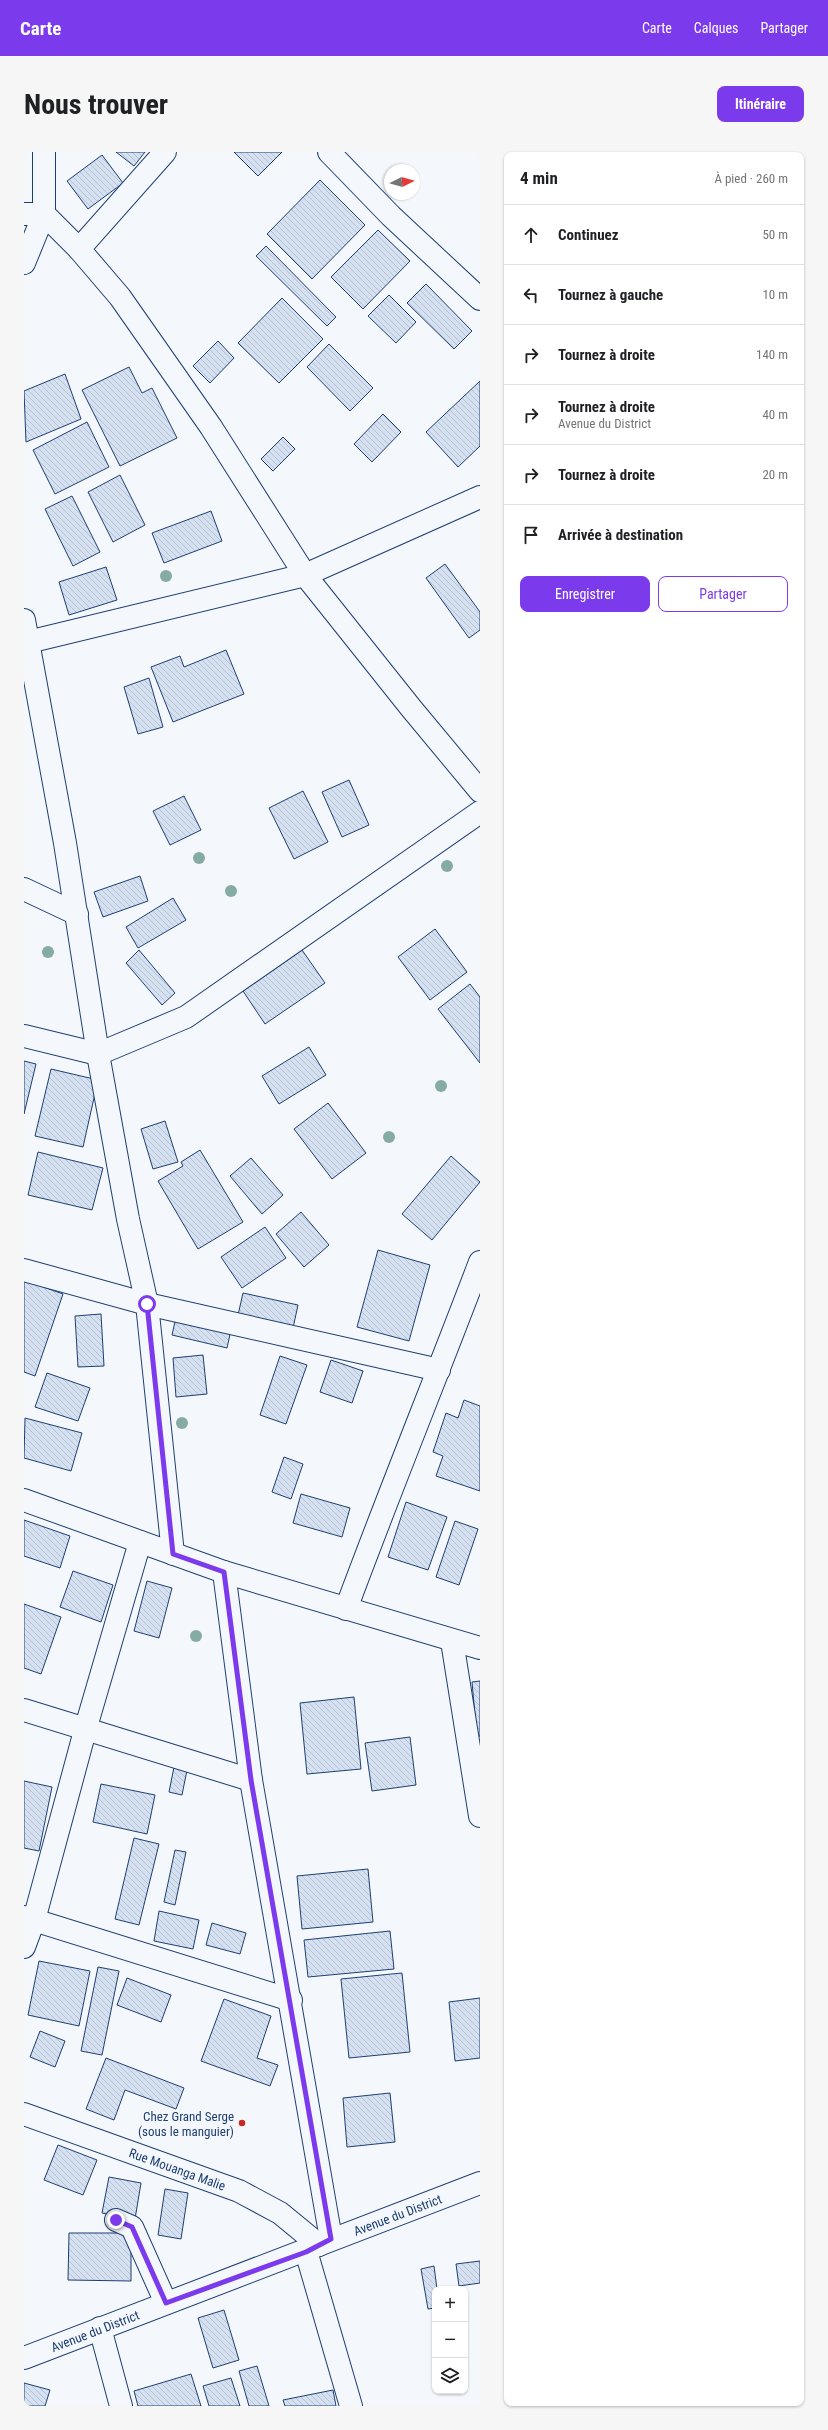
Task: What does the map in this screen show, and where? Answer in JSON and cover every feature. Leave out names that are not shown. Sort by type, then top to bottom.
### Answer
[{"type":"street","points":[[24,263],[44,152]]},
{"type":"street","points":[[79,249],[165,152]]},
{"type":"street","points":[[329,152],[390,216],[480,299]]},
{"type":"street","points":[[34,214],[79,249],[120,296],[202,414],[305,575],[411,708],[480,791]]},
{"type":"street","points":[[28,642],[305,575],[480,496]]},
{"type":"street","points":[[24,620],[77,914],[98,1054],[128,1219],[147,1304],[173,1554]]},
{"type":"street","points":[[24,1036],[98,1054],[186,1017],[480,812]]},
{"type":"street","points":[[24,889],[77,914]]},
{"type":"street","points":[[346,1609],[395,1478],[439,1370],[480,1262]]},
{"type":"street","points":[[24,1270],[147,1304],[439,1370]]},
{"type":"street","points":[[24,1500],[224,1572],[452,1641],[480,1648]]},
{"type":"street","points":[[24,1947],[29,1919],[140,1542]]},
{"type":"street","points":[[224,1572],[251,1780],[291,2000],[318,2245],[351,2406]]},
{"type":"street","points":[[452,1641],[480,1816]]},
{"type":"street","points":[[24,1710],[86,1727],[251,1780]]},
{"type":"street","points":[[29,1919],[291,2000]]},
{"type":"street","name":"Rue Mouanga Malie","points":[[24,2114],[239,2191],[280,2213],[318,2245]]},
{"type":"street","name":"Avenue du District","points":[[24,2358],[480,2183]]},
{"type":"street","points":[[116,2220],[132,2227],[166,2303]]},
{"type":"street","points":[[100,2328],[121,2406]]},
{"type":"building","points":[[116,152],[145,152],[134,166]]},
{"type":"building","points":[[234,152],[282,152],[258,176]]},
{"type":"building","points":[[102,155],[123,183],[88,209],[67,181]]},
{"type":"building","points":[[320,180],[365,225],[312,279],[267,234]]},
{"type":"building","points":[[378,230],[410,261],[363,309],[331,277]]},
{"type":"building","points":[[266,246],[336,317],[327,326],[256,256]]},
{"type":"building","points":[[426,284],[472,331],[454,349],[407,303]]},
{"type":"building","points":[[389,295],[416,322],[396,343],[368,316]]},
{"type":"building","points":[[282,298],[323,339],[279,383],[238,343]]},
{"type":"building","points":[[218,341],[234,358],[210,383],[193,366]]},
{"type":"building","points":[[329,344],[373,388],[350,411],[307,367]]},
{"type":"building","points":[[129,367],[142,393],[152,388],[177,438],[120,466],[82,390]]},
{"type":"building","points":[[65,374],[81,419],[26,442],[24,391]]},
{"type":"building","points":[[480,381],[480,446],[458,467],[426,432]]},
{"type":"building","points":[[383,414],[401,432],[372,462],[354,444]]},
{"type":"building","points":[[87,422],[109,467],[55,494],[33,450]]},
{"type":"building","points":[[283,437],[295,449],[273,471],[261,459]]},
{"type":"building","points":[[120,475],[145,525],[113,542],[88,492]]},
{"type":"building","points":[[72,496],[100,552],[73,566],[45,509]]},
{"type":"building","points":[[211,511],[222,541],[164,563],[152,533]]},
{"type":"building","points":[[445,564],[480,612],[480,630],[469,638],[426,578]]},
{"type":"building","points":[[106,567],[117,600],[69,615],[59,582]]},
{"type":"building","points":[[226,650],[244,694],[173,722],[151,667],[180,656],[184,667]]},
{"type":"building","points":[[149,678],[163,727],[138,734],[124,687]]},
{"type":"building","points":[[349,780],[369,825],[342,837],[322,792]]},
{"type":"building","points":[[303,791],[328,842],[294,859],[269,808]]},
{"type":"building","points":[[184,796],[201,830],[170,845],[153,811]]},
{"type":"building","points":[[140,876],[148,901],[103,917],[94,892]]},
{"type":"building","points":[[173,898],[186,920],[138,948],[126,927]]},
{"type":"building","points":[[435,929],[467,972],[430,1000],[398,957]]},
{"type":"building","points":[[139,950],[175,993],[162,1005],[126,963]]},
{"type":"building","points":[[302,950],[325,983],[265,1024],[243,991]]},
{"type":"building","points":[[470,984],[480,997],[480,1063],[438,1009]]},
{"type":"building","points":[[309,1047],[326,1075],[279,1104],[262,1076]]},
{"type":"building","points":[[24,1061],[36,1064],[24,1114]]},
{"type":"building","points":[[51,1069],[98,1080],[83,1147],[35,1136]]},
{"type":"building","points":[[328,1103],[366,1153],[332,1179],[294,1129]]},
{"type":"building","points":[[165,1121],[178,1162],[153,1169],[141,1129]]},
{"type":"building","points":[[200,1150],[243,1222],[198,1249],[158,1181],[183,1166],[181,1162]]},
{"type":"building","points":[[38,1152],[103,1168],[92,1210],[28,1195]]},
{"type":"building","points":[[451,1156],[480,1182],[432,1240],[402,1214]]},
{"type":"building","points":[[251,1158],[283,1195],[262,1214],[230,1176]]},
{"type":"building","points":[[301,1212],[329,1245],[304,1267],[276,1234]]},
{"type":"building","points":[[265,1227],[286,1258],[242,1288],[221,1257]]},
{"type":"building","points":[[378,1250],[430,1265],[409,1341],[357,1327]]},
{"type":"building","points":[[24,1280],[63,1294],[35,1376],[24,1372]]},
{"type":"building","points":[[243,1293],[298,1305],[293,1328],[238,1315]]},
{"type":"building","points":[[101,1314],[104,1366],[78,1367],[75,1316]]},
{"type":"building","points":[[176,1317],[231,1330],[227,1348],[172,1335]]},
{"type":"building","points":[[203,1355],[207,1394],[176,1397],[173,1358]]},
{"type":"building","points":[[280,1356],[307,1365],[286,1424],[260,1415]]},
{"type":"building","points":[[331,1360],[363,1371],[352,1403],[320,1392]]},
{"type":"building","points":[[47,1373],[90,1388],[78,1421],[35,1407]]},
{"type":"building","points":[[464,1400],[480,1406],[480,1491],[436,1476],[443,1456],[433,1452],[446,1413],[458,1418]]},
{"type":"building","points":[[25,1418],[82,1433],[71,1471],[24,1458]]},
{"type":"building","points":[[284,1457],[303,1464],[291,1499],[272,1492]]},
{"type":"building","points":[[301,1494],[350,1508],[342,1537],[293,1523]]},
{"type":"building","points":[[406,1502],[447,1517],[428,1570],[388,1557]]},
{"type":"building","points":[[24,1520],[70,1536],[60,1568],[24,1556]]},
{"type":"building","points":[[455,1521],[478,1529],[459,1585],[436,1577]]},
{"type":"building","points":[[73,1571],[113,1585],[101,1622],[60,1607]]},
{"type":"building","points":[[147,1581],[172,1588],[159,1638],[134,1631]]},
{"type":"building","points":[[24,1604],[61,1617],[41,1674],[24,1668]]},
{"type":"building","points":[[480,1681],[480,1736],[477,1737],[472,1682]]},
{"type":"building","points":[[354,1697],[361,1769],[307,1774],[300,1703]]},
{"type":"building","points":[[410,1737],[416,1785],[372,1791],[365,1743]]},
{"type":"building","points":[[174,1767],[187,1770],[182,1795],[169,1792]]},
{"type":"building","points":[[24,1781],[52,1787],[39,1851],[24,1848]]},
{"type":"building","points":[[101,1784],[155,1795],[147,1834],[93,1822]]},
{"type":"building","points":[[134,1838],[159,1844],[139,1925],[115,1919]]},
{"type":"building","points":[[175,1850],[186,1852],[175,1905],[164,1902]]},
{"type":"building","points":[[368,1869],[373,1922],[302,1929],[297,1876]]},
{"type":"building","points":[[159,1911],[199,1920],[193,1949],[154,1941]]},
{"type":"building","points":[[212,1923],[246,1933],[240,1954],[206,1945]]},
{"type":"building","points":[[390,1931],[394,1969],[308,1977],[304,1940]]},
{"type":"building","points":[[39,1961],[90,1971],[79,2026],[28,2015]]},
{"type":"building","points":[[98,1967],[119,1971],[102,2055],[81,2051]]},
{"type":"building","points":[[402,1973],[410,2052],[349,2058],[341,1979]]},
{"type":"building","points":[[127,1978],[171,1995],[161,2022],[117,2005]]},
{"type":"building","points":[[480,1998],[480,2058],[455,2061],[449,2002]]},
{"type":"building","points":[[224,1999],[271,2016],[257,2058],[278,2065],[270,2086],[201,2061]]},
{"type":"building","points":[[40,2031],[65,2041],[55,2067],[30,2057]]},
{"type":"building","points":[[106,2058],[184,2088],[176,2109],[125,2090],[114,2120],[86,2109]]},
{"type":"building","points":[[390,2093],[395,2142],[347,2147],[343,2098]]},
{"type":"building","points":[[58,2145],[97,2160],[83,2195],[44,2180]]},
{"type":"building","points":[[109,2177],[141,2183],[135,2219],[102,2213]]},
{"type":"building","points":[[165,2189],[188,2193],[181,2239],[158,2235]]},
{"type":"building","points":[[69,2233],[131,2233],[131,2281],[68,2280]]},
{"type":"building","points":[[480,2261],[480,2283],[459,2286],[456,2264]]},
{"type":"building","points":[[434,2266],[437,2286],[432,2286],[432,2308],[428,2309],[421,2269]]},
{"type":"building","points":[[224,2310],[239,2360],[213,2368],[198,2318]]},
{"type":"building","points":[[257,2366],[269,2406],[249,2406],[239,2371]]},
{"type":"building","points":[[191,2374],[201,2406],[138,2406],[134,2391]]},
{"type":"building","points":[[231,2378],[240,2406],[209,2406],[203,2386]]},
{"type":"building","points":[[24,2383],[50,2390],[45,2406],[24,2406]]},
{"type":"building","points":[[333,2390],[336,2406],[285,2406],[283,2400]]},
{"type":"place","name":"Chez Grand Serge (sous le manguier)","points":[[242,2123]]},
{"type":"route","points":[[116,2220],[132,2227],[166,2303],[306,2252],[331,2239],[291,2000],[251,1780],[224,1572],[173,1554],[147,1304]]}]
